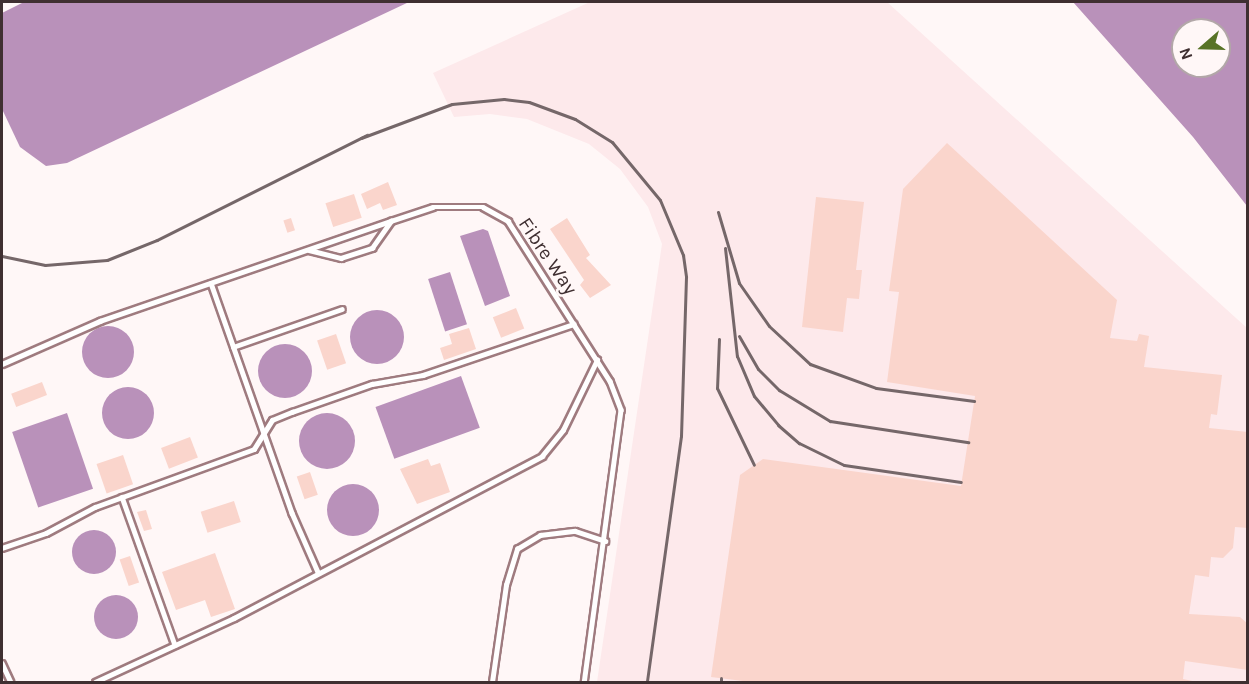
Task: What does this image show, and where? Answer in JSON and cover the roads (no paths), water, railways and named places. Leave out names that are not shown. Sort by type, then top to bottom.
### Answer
[{"type":"lane","name":"Fibre Way","points":[[2,364],[100,321],[433,207],[483,207],[508,222],[597,360],[621,410],[605,542],[584,682]]},
{"type":"lane","points":[[308,250],[341,258],[372,248],[391,221]]},
{"type":"lane","points":[[211,284],[263,434],[318,572]]},
{"type":"lane","points":[[233,347],[342,309]]},
{"type":"lane","points":[[2,548],[122,497],[254,450],[272,420],[302,408],[372,384],[423,375],[574,324]]},
{"type":"lane","points":[[95,682],[175,645],[542,456],[563,430],[597,360]]},
{"type":"lane","points":[[122,497],[175,645]]},
{"type":"lane","points":[[492,682],[506,585],[517,549],[540,535],[575,531],[605,542]]},
{"type":"lane","points":[[2,663],[11,682]]},
{"type":"railway","points":[[361,138],[452,104],[504,99],[529,102],[575,119],[612,142],[660,200],[683,255],[686,277],[681,436],[647,682]]},
{"type":"railway","points":[[2,256],[45,265],[107,260],[157,240],[367,135]]},
{"type":"railway","points":[[718,212],[739,283],[769,326],[810,364],[876,388],[974,401]]},
{"type":"railway","points":[[725,248],[737,356],[754,396],[778,425],[799,443],[844,465],[961,482]]},
{"type":"railway","points":[[739,336],[758,369],[779,390],[830,421],[968,442]]},
{"type":"railway","points":[[719,339],[717,388],[754,465]]}]
